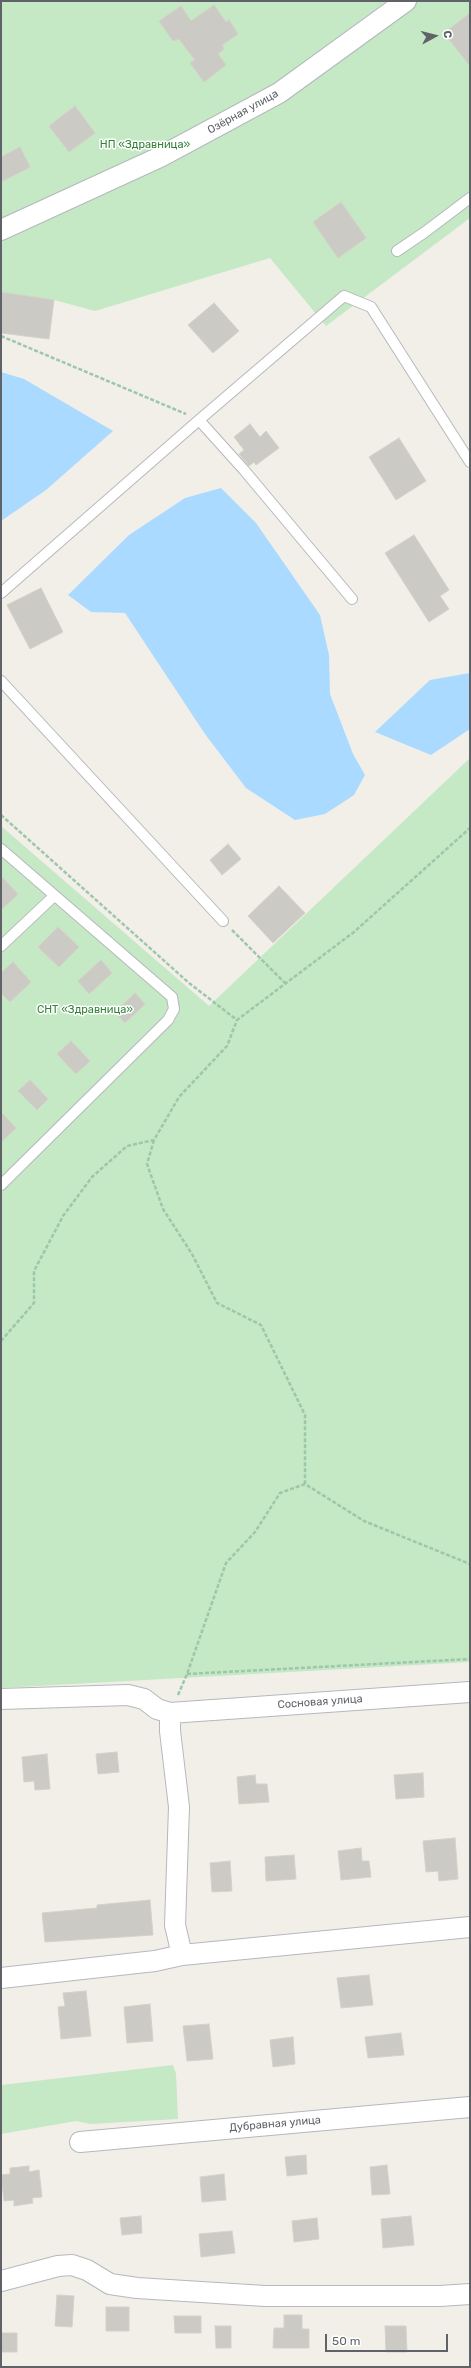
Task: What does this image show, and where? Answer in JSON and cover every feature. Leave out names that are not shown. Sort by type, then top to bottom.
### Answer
[{"type":"street","name":"Озёрная улица","points":[[1,230],[160,157],[279,93],[406,1]]},
{"type":"street","name":"Сосновая улица","points":[[170,1713],[470,1692]]},
{"type":"street","points":[[1,1699],[128,1695],[144,1698],[157,1709],[170,1713],[170,1731],[179,1807],[175,1926],[182,1955]]},
{"type":"street","points":[[1,1978],[155,1961],[182,1955],[470,1927]]},
{"type":"street","name":"Дубравная улица","points":[[80,2142],[470,2107]]},
{"type":"street","points":[[1,2281],[58,2266],[72,2265],[87,2270],[110,2284],[137,2288],[265,2296],[440,2296],[470,2294]]},
{"type":"lane","points":[[397,251],[426,232],[470,198]]},
{"type":"lane","points":[[1,593],[344,296],[371,307],[470,462]]},
{"type":"lane","points":[[199,420],[244,470],[352,599]]},
{"type":"lane","points":[[1,681],[223,921]]},
{"type":"lane","points":[[1,849],[172,997],[174,1010],[168,1020],[1,1184]]},
{"type":"lane","points":[[1,946],[54,896]]},
{"type":"path","points":[[1,336],[199,420]]},
{"type":"path","points":[[223,921],[286,984]]},
{"type":"path","points":[[237,1020],[227,1046],[179,1097],[154,1140],[147,1164],[163,1209],[192,1254],[217,1303],[261,1324],[305,1415],[305,1484]]},
{"type":"path","points":[[1,1340],[34,1303],[34,1270],[63,1216],[92,1177],[127,1146],[154,1140]]},
{"type":"path","points":[[305,1484],[364,1520],[470,1564]]},
{"type":"path","points":[[170,1713],[188,1674],[226,1563],[255,1532],[280,1493],[305,1484]]},
{"type":"path","points":[[188,1674],[470,1659]]},
{"type":"green space","name":"НП «Здравница»","points":[[1,1],[470,1],[470,218],[326,326],[270,258],[95,311],[54,300],[1,292]]},
{"type":"green space","name":"СНТ «Здравница»","points":[[470,758],[470,1662],[1,1688],[1,826],[209,1006]]},
{"type":"green space","points":[[173,2065],[176,2074],[178,2119],[90,2124],[76,2121],[1,2134],[1,2085]]},
{"type":"water","points":[[1,372],[24,379],[113,431],[46,490],[1,521]]},
{"type":"water","points":[[221,488],[256,523],[320,615],[329,655],[330,694],[353,754],[365,775],[354,795],[325,814],[295,820],[246,788],[205,734],[125,613],[91,612],[68,595],[129,535],[185,498]]},
{"type":"water","points":[[470,673],[470,729],[431,755],[375,732],[430,680]]},
{"type":"building","points":[[214,5],[226,22],[229,20],[238,34],[222,45],[224,49],[218,54],[226,65],[204,82],[190,63],[195,60],[179,39],[173,41],[159,21],[181,6],[191,21]]},
{"type":"building","points":[[470,13],[470,66],[444,33]]},
{"type":"building","points":[[75,106],[95,133],[69,152],[49,126]]},
{"type":"building","points":[[20,147],[30,167],[1,182],[1,157]]},
{"type":"building","points":[[341,202],[366,238],[338,258],[313,222]]},
{"type":"building","points":[[1,292],[54,300],[49,339],[1,333]]},
{"type":"building","points":[[214,303],[239,331],[213,353],[188,325]]},
{"type":"building","points":[[250,424],[260,437],[266,431],[279,448],[256,465],[254,462],[249,466],[239,454],[244,450],[234,437]]},
{"type":"building","points":[[399,438],[426,481],[396,500],[369,457]]},
{"type":"building","points":[[414,535],[449,590],[440,596],[449,609],[429,622],[385,553]]},
{"type":"building","points":[[41,588],[63,632],[30,649],[7,605]]},
{"type":"building","points":[[228,844],[241,859],[222,875],[210,860]]},
{"type":"building","points":[[1,876],[18,894],[1,910]]},
{"type":"building","points":[[279,886],[305,913],[273,943],[248,916]]},
{"type":"building","points":[[58,927],[79,947],[59,967],[38,947]]},
{"type":"building","points":[[101,960],[112,973],[89,994],[78,981]]},
{"type":"building","points":[[13,962],[31,982],[10,1002],[1,993],[1,973]]},
{"type":"building","points":[[135,993],[145,1004],[125,1023],[115,1012]]},
{"type":"building","points":[[71,1041],[90,1061],[76,1074],[57,1054]]},
{"type":"building","points":[[30,1080],[48,1099],[37,1110],[18,1091]]},
{"type":"building","points":[[1,1112],[16,1128],[1,1142]]},
{"type":"building","points":[[117,1752],[119,1772],[98,1774],[96,1754]]},
{"type":"building","points":[[47,1754],[50,1789],[35,1790],[34,1781],[24,1782],[22,1757]]},
{"type":"building","points":[[423,1773],[424,1797],[396,1799],[394,1775]]},
{"type":"building","points":[[255,1775],[256,1784],[267,1784],[269,1802],[239,1804],[237,1777]]},
{"type":"building","points":[[455,1838],[458,1879],[439,1881],[438,1871],[426,1872],[423,1841]]},
{"type":"building","points":[[361,1848],[362,1861],[369,1861],[371,1877],[341,1880],[338,1851]]},
{"type":"building","points":[[294,1855],[296,1879],[266,1881],[265,1857]]},
{"type":"building","points":[[230,1861],[232,1891],[212,1892],[210,1863]]},
{"type":"building","points":[[150,1900],[153,1935],[45,1942],[42,1913],[97,1908],[97,1905]]},
{"type":"building","points":[[369,1975],[373,2005],[341,2008],[337,1978]]},
{"type":"building","points":[[86,1991],[91,2036],[61,2039],[58,2007],[65,2006],[63,1993]]},
{"type":"building","points":[[150,2004],[153,2041],[127,2043],[124,2007]]},
{"type":"building","points":[[209,2024],[213,2059],[187,2061],[183,2026]]},
{"type":"building","points":[[401,2033],[404,2055],[368,2058],[365,2037]]},
{"type":"building","points":[[293,2037],[295,2064],[273,2067],[270,2040]]},
{"type":"building","points":[[306,2155],[307,2174],[287,2176],[285,2157]]},
{"type":"building","points":[[387,2165],[390,2194],[372,2195],[370,2167]]},
{"type":"building","points":[[29,2166],[29,2172],[39,2170],[42,2197],[32,2198],[33,2203],[14,2206],[14,2200],[4,2201],[1,2175],[10,2174],[10,2168]]},
{"type":"building","points":[[224,2174],[226,2200],[202,2202],[200,2177]]},
{"type":"building","points":[[141,2216],[142,2233],[122,2235],[120,2218]]},
{"type":"building","points":[[411,2216],[414,2245],[383,2248],[381,2219]]},
{"type":"building","points":[[317,2218],[319,2239],[294,2242],[292,2221]]},
{"type":"building","points":[[232,2231],[235,2253],[201,2257],[199,2234]]},
{"type":"building","points":[[57,2295],[74,2296],[72,2327],[55,2326]]},
{"type":"building","points":[[106,2307],[129,2307],[129,2331],[106,2331]]},
{"type":"building","points":[[284,2315],[302,2315],[302,2329],[309,2329],[309,2348],[273,2348],[274,2328],[284,2328]]},
{"type":"building","points":[[174,2316],[201,2316],[201,2333],[175,2333]]},
{"type":"building","points":[[215,2326],[231,2326],[231,2348],[216,2348]]},
{"type":"building","points":[[385,2326],[406,2326],[407,2352],[386,2352]]},
{"type":"building","points":[[1,2333],[17,2333],[17,2352],[1,2352]]}]
